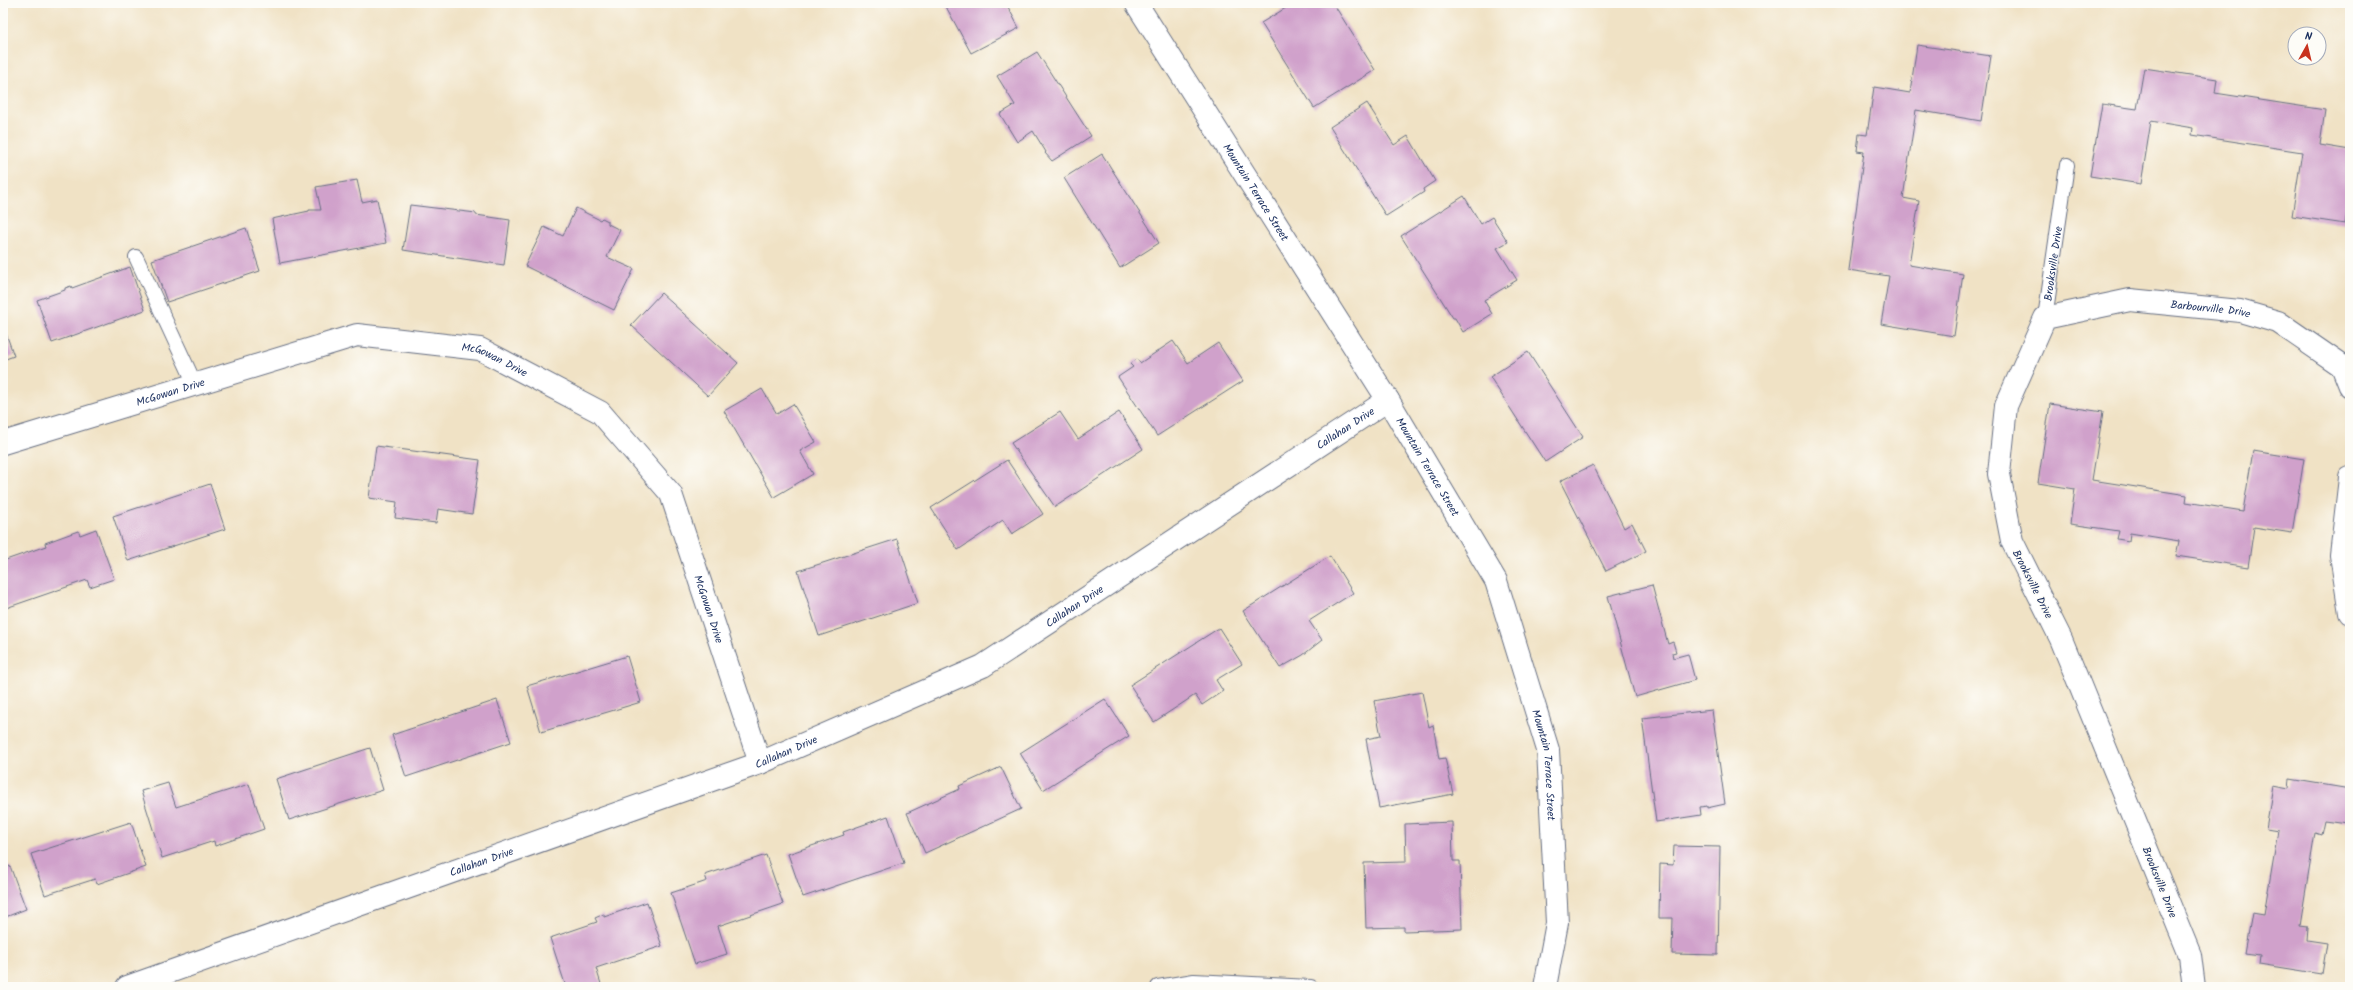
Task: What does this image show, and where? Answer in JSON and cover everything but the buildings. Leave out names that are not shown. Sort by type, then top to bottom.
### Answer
[{"type":"street","name":"Mountain Terrace Street","points":[[1136,3],[1388,400],[1496,581],[1548,750],[1557,923],[1545,987]]},
{"type":"street","name":"Barbourville Drive","points":[[2045,318],[2130,300],[2240,311],[2278,322],[2342,366],[2350,386]]},
{"type":"street","name":"Brooksville Drive","points":[[2045,318],[2006,406],[1999,474],[2012,541],[2061,639],[2190,955],[2194,987]]},
{"type":"street","name":"McGowan Drive","points":[[3,443],[357,335],[480,349],[600,412],[671,494],[760,763]]},
{"type":"street","name":"Callahan Drive","points":[[127,987],[760,763],[983,666],[1388,400]]},
{"type":"street","points":[[2350,478],[2342,555],[2350,613]]},
{"type":"lane","name":"Brooksville Drive","points":[[2045,318],[2067,165]]},
{"type":"lane","points":[[136,257],[195,384]]},
{"type":"lane","points":[[1158,987],[1194,981],[1311,987]]}]
